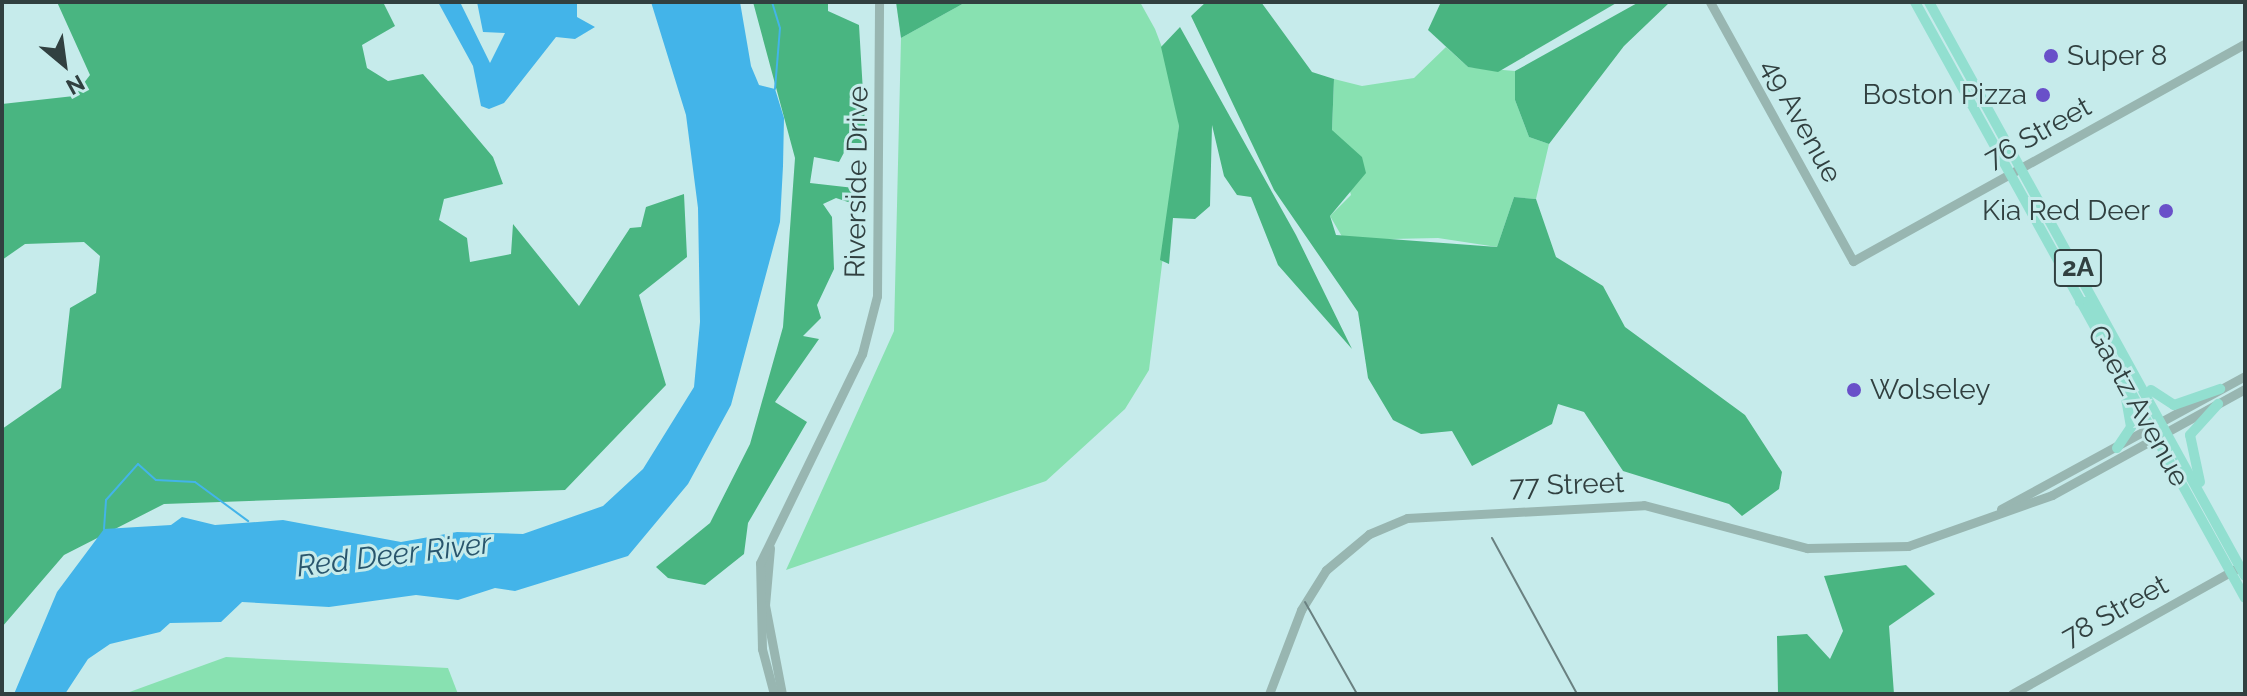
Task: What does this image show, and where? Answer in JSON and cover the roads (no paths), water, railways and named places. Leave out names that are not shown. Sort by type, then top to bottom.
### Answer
[{"type":"main road","name":"Riverside Drive","points":[[774,694],[758,601],[772,532],[862,354],[877,296],[879,2]]},
{"type":"main road","name":"49 Avenue","points":[[1710,2],[1853,261]]},
{"type":"main road","name":"Gaetz Avenue","points":[[1915,2],[2120,373],[2206,503],[2239,571],[2245,598]]},
{"type":"main road","name":"Gaetz Avenue","points":[[1929,2],[2134,370],[2159,431],[2239,571]]},
{"type":"main road","name":"76 Street","points":[[1853,261],[2245,44]]},
{"type":"main road","points":[[2080,302],[2087,301],[2116,337]]},
{"type":"main road","points":[[2134,370],[2166,404],[2220,389]]},
{"type":"main road","points":[[2117,448],[2132,424],[2120,373]]},
{"type":"main road","name":"77 Street","points":[[1269,694],[1301,610],[1326,570],[1369,534],[1424,513],[1644,505],[1807,548],[1872,551],[1955,532],[2052,495],[2245,376]]},
{"type":"main road","name":"77 Street","points":[[1955,532],[2117,448],[2245,389]]},
{"type":"main road","points":[[2206,503],[2190,435],[2218,404]]},
{"type":"main road","name":"Riverside Drive","points":[[772,532],[765,605],[782,694]]},
{"type":"main road","name":"78 Street","points":[[2012,694],[2239,571]]},
{"type":"water","points":[[438,2],[460,2],[490,63],[505,33],[483,32],[477,2],[577,2],[577,17],[595,27],[575,39],[556,37],[504,103],[489,109],[481,106],[473,66]]},
{"type":"water","name":"Red Deer River","points":[[651,2],[740,2],[751,66],[759,85],[775,89],[784,118],[783,166],[780,222],[731,405],[688,484],[628,556],[515,591],[495,588],[458,600],[416,595],[329,607],[242,602],[221,622],[170,623],[160,632],[110,644],[88,659],[65,694],[14,694],[57,592],[104,529],[171,525],[182,517],[215,525],[283,520],[401,542],[457,532],[523,534],[603,506],[643,469],[694,387],[700,322],[698,208],[686,115]]},
{"type":"waterway","points":[[772,2],[780,28],[775,89]]},
{"type":"waterway","points":[[104,529],[106,500],[138,464],[156,480],[195,482],[248,521]]},
{"type":"railway","points":[[1492,538],[1577,694]]},
{"type":"railway","points":[[1305,602],[1357,694]]},
{"type":"place","name":"Super 8","points":[[2051,56]]},
{"type":"place","name":"Boston Pizza","points":[[2043,95]]},
{"type":"place","name":"Kia Red Deer","points":[[2166,211]]},
{"type":"place","name":"Wolseley","points":[[1854,390]]}]
